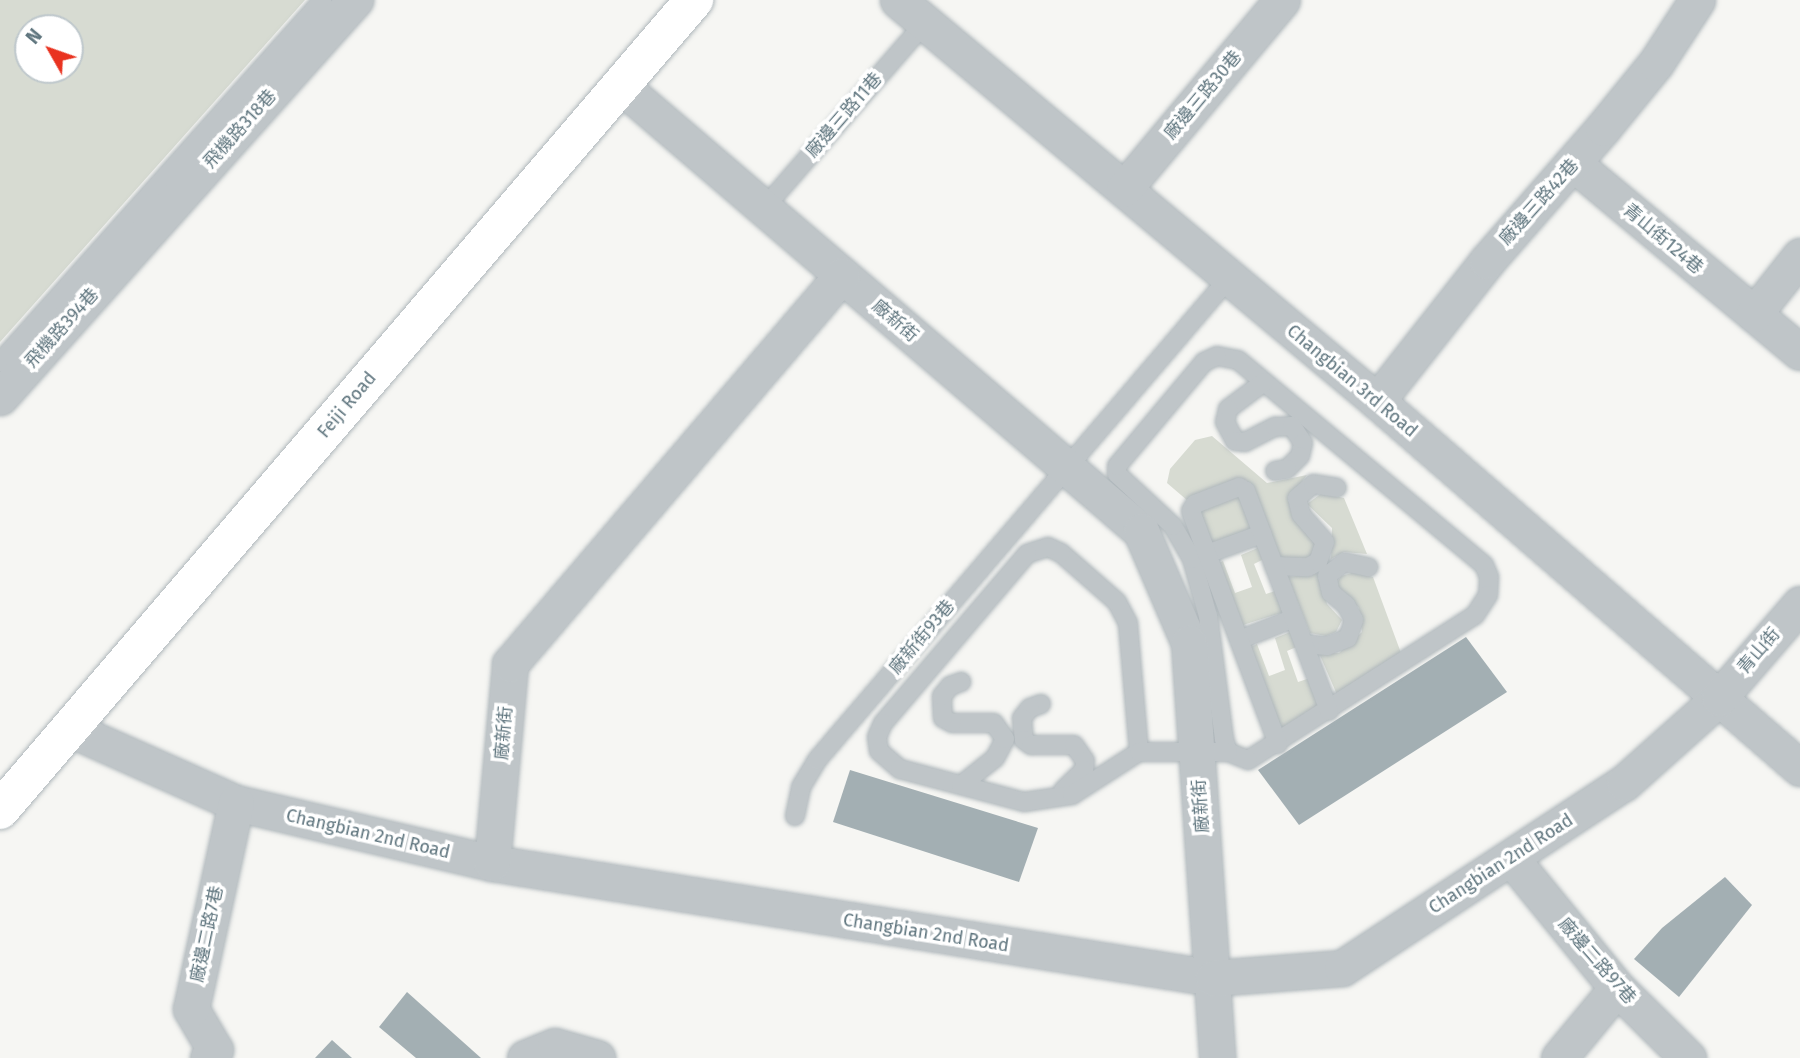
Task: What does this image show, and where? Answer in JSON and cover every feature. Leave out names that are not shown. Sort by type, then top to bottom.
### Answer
[{"type":"street","name":"飛機路318巷","points":[[125,258],[355,0]]},
{"type":"street","name":"Feiji Road","points":[[0,810],[694,0]]},
{"type":"street","name":"Changbian 3rd Road","points":[[898,0],[1377,401],[1800,768]]},
{"type":"street","name":"廠邊三路30巷","points":[[1124,189],[1282,0]]},
{"type":"street","name":"廠邊三路42巷","points":[[1377,401],[1487,261],[1656,63],[1697,0]]},
{"type":"street","points":[[621,85],[842,275]]},
{"type":"street","name":"青山街124巷","points":[[1573,163],[1800,352]]},
{"type":"street","points":[[1754,314],[1800,256]]},
{"type":"street","name":"飛機路394巷","points":[[0,397],[125,258]]},
{"type":"street","name":"廠新街","points":[[492,863],[510,664],[842,275],[1140,531],[1189,643],[1212,750],[1213,978],[1217,1058]]},
{"type":"street","name":"青山街","points":[[1719,698],[1800,604]]},
{"type":"street","name":"Changbian 2nd Road","points":[[70,729],[236,803],[492,863],[1213,978],[1342,968],[1624,783],[1719,698]]},
{"type":"street","name":"廠邊二路7巷","points":[[216,1055],[191,1009],[236,803]]},
{"type":"street","name":"廠邊二路97巷","points":[[1511,858],[1616,988],[1688,1058]]},
{"type":"street","points":[[1559,1058],[1616,988]]},
{"type":"street","points":[[540,1052],[597,1058]]},
{"type":"lane","points":[[0,362],[323,0]]},
{"type":"lane","name":"廠邊三路11巷","points":[[764,208],[925,23]]},
{"type":"lane","name":"廠新街93巷","points":[[795,816],[801,787],[817,760],[1229,278]]},
{"type":"lane","points":[[1139,752],[1128,623],[1116,602],[1061,553],[1036,548],[883,723],[877,737],[878,751],[887,762],[1024,802],[1046,802],[1072,794],[1139,752],[1212,750],[1248,760],[1278,744],[1475,615],[1488,595],[1489,577],[1484,565],[1238,360],[1217,356],[1204,362],[1117,466],[1122,482],[1173,526],[1192,559],[1208,616],[1212,750]]},
{"type":"lane","points":[[1264,382],[1228,409],[1225,422],[1235,441],[1245,442],[1275,427],[1292,426],[1303,443],[1300,456],[1287,469],[1275,471]]},
{"type":"lane","points":[[1274,566],[1308,567],[1318,562],[1325,542],[1301,514],[1297,498],[1313,484],[1337,488]]},
{"type":"lane","points":[[1278,744],[1192,507],[1239,487],[1246,491],[1329,711]]},
{"type":"lane","points":[[1207,554],[1262,534]]},
{"type":"lane","points":[[1304,644],[1327,646],[1348,638],[1354,620],[1346,605],[1331,593],[1327,576],[1343,562],[1368,567]]},
{"type":"lane","points":[[1239,640],[1294,618]]},
{"type":"lane","points":[[961,682],[950,686],[942,696],[943,718],[952,723],[994,723],[1005,739],[996,758],[961,785]]},
{"type":"lane","points":[[1041,704],[1030,708],[1022,718],[1024,740],[1031,745],[1074,745],[1085,761],[1076,780],[1046,802]]},
{"type":"shaded area","points":[[0,0],[305,0],[0,342]]},
{"type":"shaded area","points":[[1212,436],[1267,483],[1307,475],[1288,499],[1295,517],[1317,542],[1313,556],[1305,560],[1280,557],[1246,480],[1188,501],[1167,483],[1170,469],[1195,440]]},
{"type":"shaded area","points":[[1240,493],[1254,529],[1212,546],[1198,509]]},
{"type":"shaded area","points":[[1322,493],[1344,498],[1367,554],[1344,552],[1331,559],[1332,528],[1307,504]]},
{"type":"shaded area","points":[[1260,547],[1264,559],[1254,564],[1266,594],[1275,591],[1284,612],[1243,625],[1219,563],[1223,561],[1235,593],[1252,587],[1241,555]]},
{"type":"shaded area","points":[[1355,572],[1373,577],[1401,653],[1338,697],[1319,653],[1339,653],[1362,632],[1359,608],[1336,584],[1341,576]]},
{"type":"shaded area","points":[[1320,573],[1327,604],[1342,620],[1336,632],[1326,636],[1310,633],[1288,577]]},
{"type":"shaded area","points":[[1293,631],[1299,646],[1287,651],[1298,682],[1310,678],[1322,709],[1281,739],[1247,649],[1257,644],[1269,676],[1285,670],[1275,638]]},
{"type":"building","points":[[1466,637],[1507,692],[1299,825],[1258,770]]},
{"type":"building","points":[[850,770],[1038,828],[1019,882],[833,822]]},
{"type":"building","points":[[1725,877],[1752,905],[1679,997],[1634,959],[1662,928]]},
{"type":"building","points":[[407,992],[481,1058],[416,1058],[379,1027]]},
{"type":"building","points":[[332,1040],[352,1058],[315,1058]]}]
